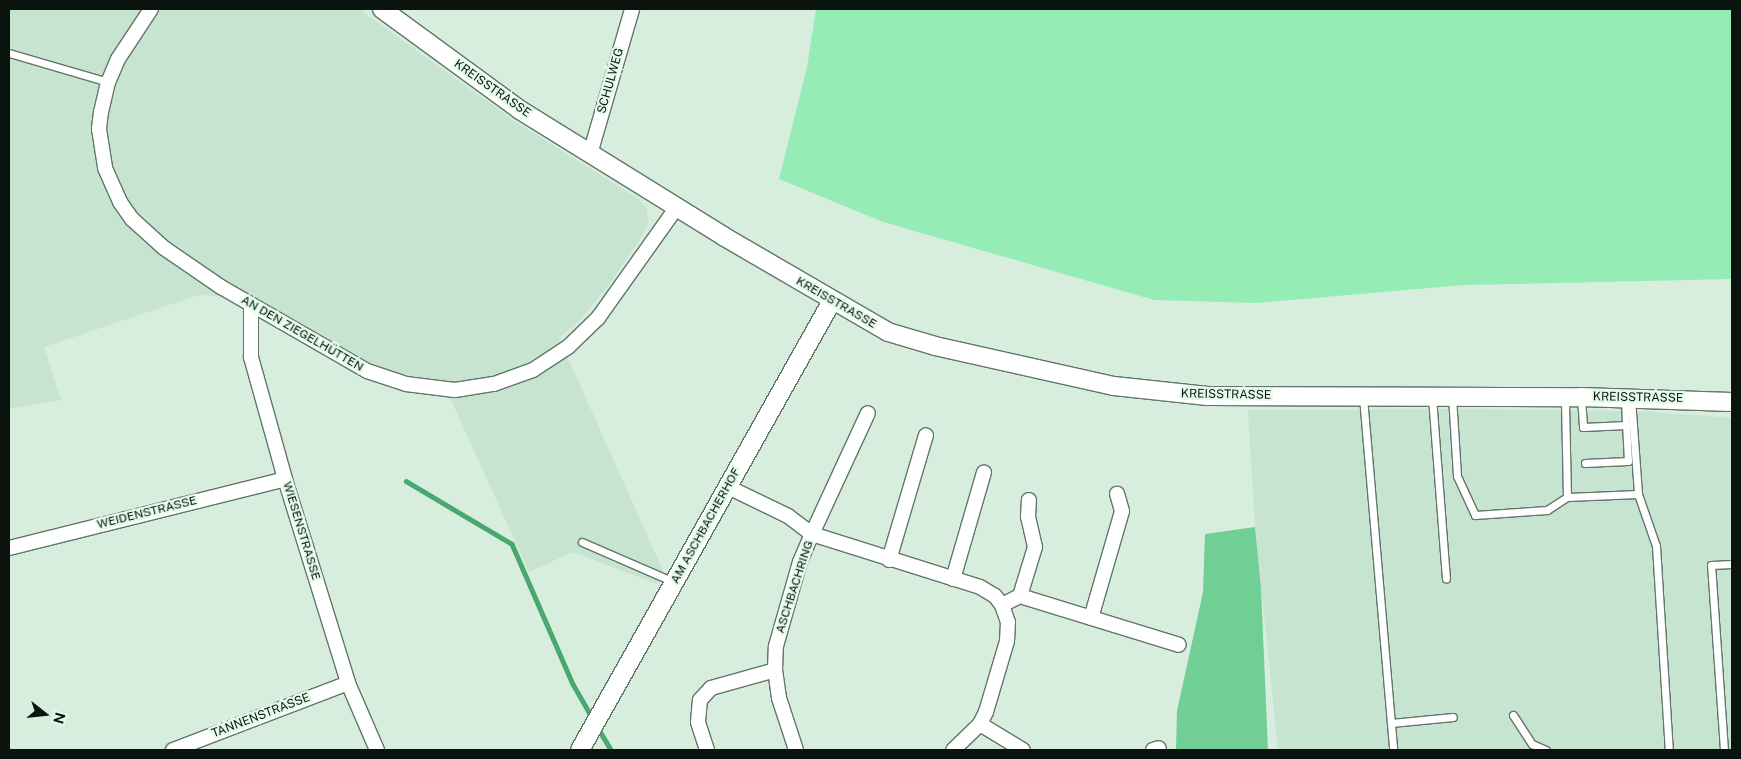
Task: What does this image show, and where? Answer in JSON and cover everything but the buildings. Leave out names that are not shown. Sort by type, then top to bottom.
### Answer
[{"type":"street","name":"AN DEN ZIEGELHÜTTEN","points":[[151,9],[130,39],[108,82],[101,112],[100,141],[105,168],[120,202],[132,220],[164,248],[251,305],[347,362],[388,379],[425,388],[478,388],[533,370],[579,338],[618,291],[677,207]]},
{"type":"street","name":"KREISSTRASSE","points":[[382,9],[520,110],[590,154],[832,301],[888,332],[935,346],[1114,386],[1207,396],[1573,397],[1732,402]]},
{"type":"street","name":"SCHULWEG","points":[[590,154],[632,9]]},
{"type":"street","name":"AM ASCHBACHERHOF","points":[[580,750],[832,301]]},
{"type":"street","name":"WIESENSTRASSE","points":[[251,305],[251,357],[285,479],[348,683],[377,750]]},
{"type":"street","name":"ASCHBACHRING","points":[[796,750],[784,715],[775,670],[780,626],[812,534],[868,413]]},
{"type":"street","points":[[889,560],[926,435]]},
{"type":"street","points":[[953,579],[984,472]]},
{"type":"street","name":"WEIDENSTRASSE","points":[[9,548],[285,479]]},
{"type":"street","name":"ASCHBACHRING","points":[[728,487],[788,516],[812,534],[889,560],[980,587],[995,596],[1002,605]]},
{"type":"street","points":[[1092,618],[1122,512],[1117,494]]},
{"type":"street","points":[[1020,596],[1035,547],[1028,517],[1029,500]]},
{"type":"street","points":[[954,750],[980,724],[1007,642],[1008,622],[1002,605],[1020,596],[1179,645]]},
{"type":"street","points":[[707,750],[698,722],[700,700],[712,688],[775,670]]},
{"type":"street","name":"TANNENSTRASSE","points":[[174,750],[348,683]]},
{"type":"street","points":[[980,724],[1023,750]]},
{"type":"lane","points":[[9,53],[108,82]]},
{"type":"lane","points":[[1363,396],[1393,750]]},
{"type":"lane","points":[[1432,396],[1446,578]]},
{"type":"lane","points":[[1452,396],[1457,476],[1475,515],[1547,510],[1567,497],[1638,494]]},
{"type":"lane","points":[[1567,497],[1573,397]]},
{"type":"lane","points":[[1573,397],[1583,427],[1626,424]]},
{"type":"lane","points":[[1585,463],[1628,461],[1626,424],[1628,398]]},
{"type":"lane","points":[[1628,398],[1638,494],[1656,546],[1669,750]]},
{"type":"lane","points":[[582,542],[674,582]]},
{"type":"lane","points":[[1724,750],[1712,565],[1732,564]]},
{"type":"lane","points":[[1513,715],[1532,744],[1546,750]]},
{"type":"lane","points":[[1391,723],[1453,717]]},
{"type":"shaded area","points":[[9,9],[359,9],[513,120],[637,198],[647,209],[648,224],[639,241],[609,285],[578,322],[559,338],[664,573],[657,584],[573,552],[529,572],[443,382],[382,370],[351,356],[256,299],[199,295],[44,347],[61,400],[9,409]]},
{"type":"shaded area","points":[[1446,409],[1637,411],[1732,418],[1732,750],[1278,750],[1255,527],[1248,410]]},
{"type":"green space","points":[[816,9],[1732,9],[1732,279],[1465,285],[1255,303],[1154,300],[883,222],[779,179],[807,67]]},
{"type":"green space","points":[[1255,527],[1261,588],[1268,750],[1176,750],[1177,711],[1203,592],[1205,534]]},
{"type":"waterway","points":[[406,481],[512,544],[573,684],[593,719]]},
{"type":"waterway","points":[[598,728],[611,750]]}]
